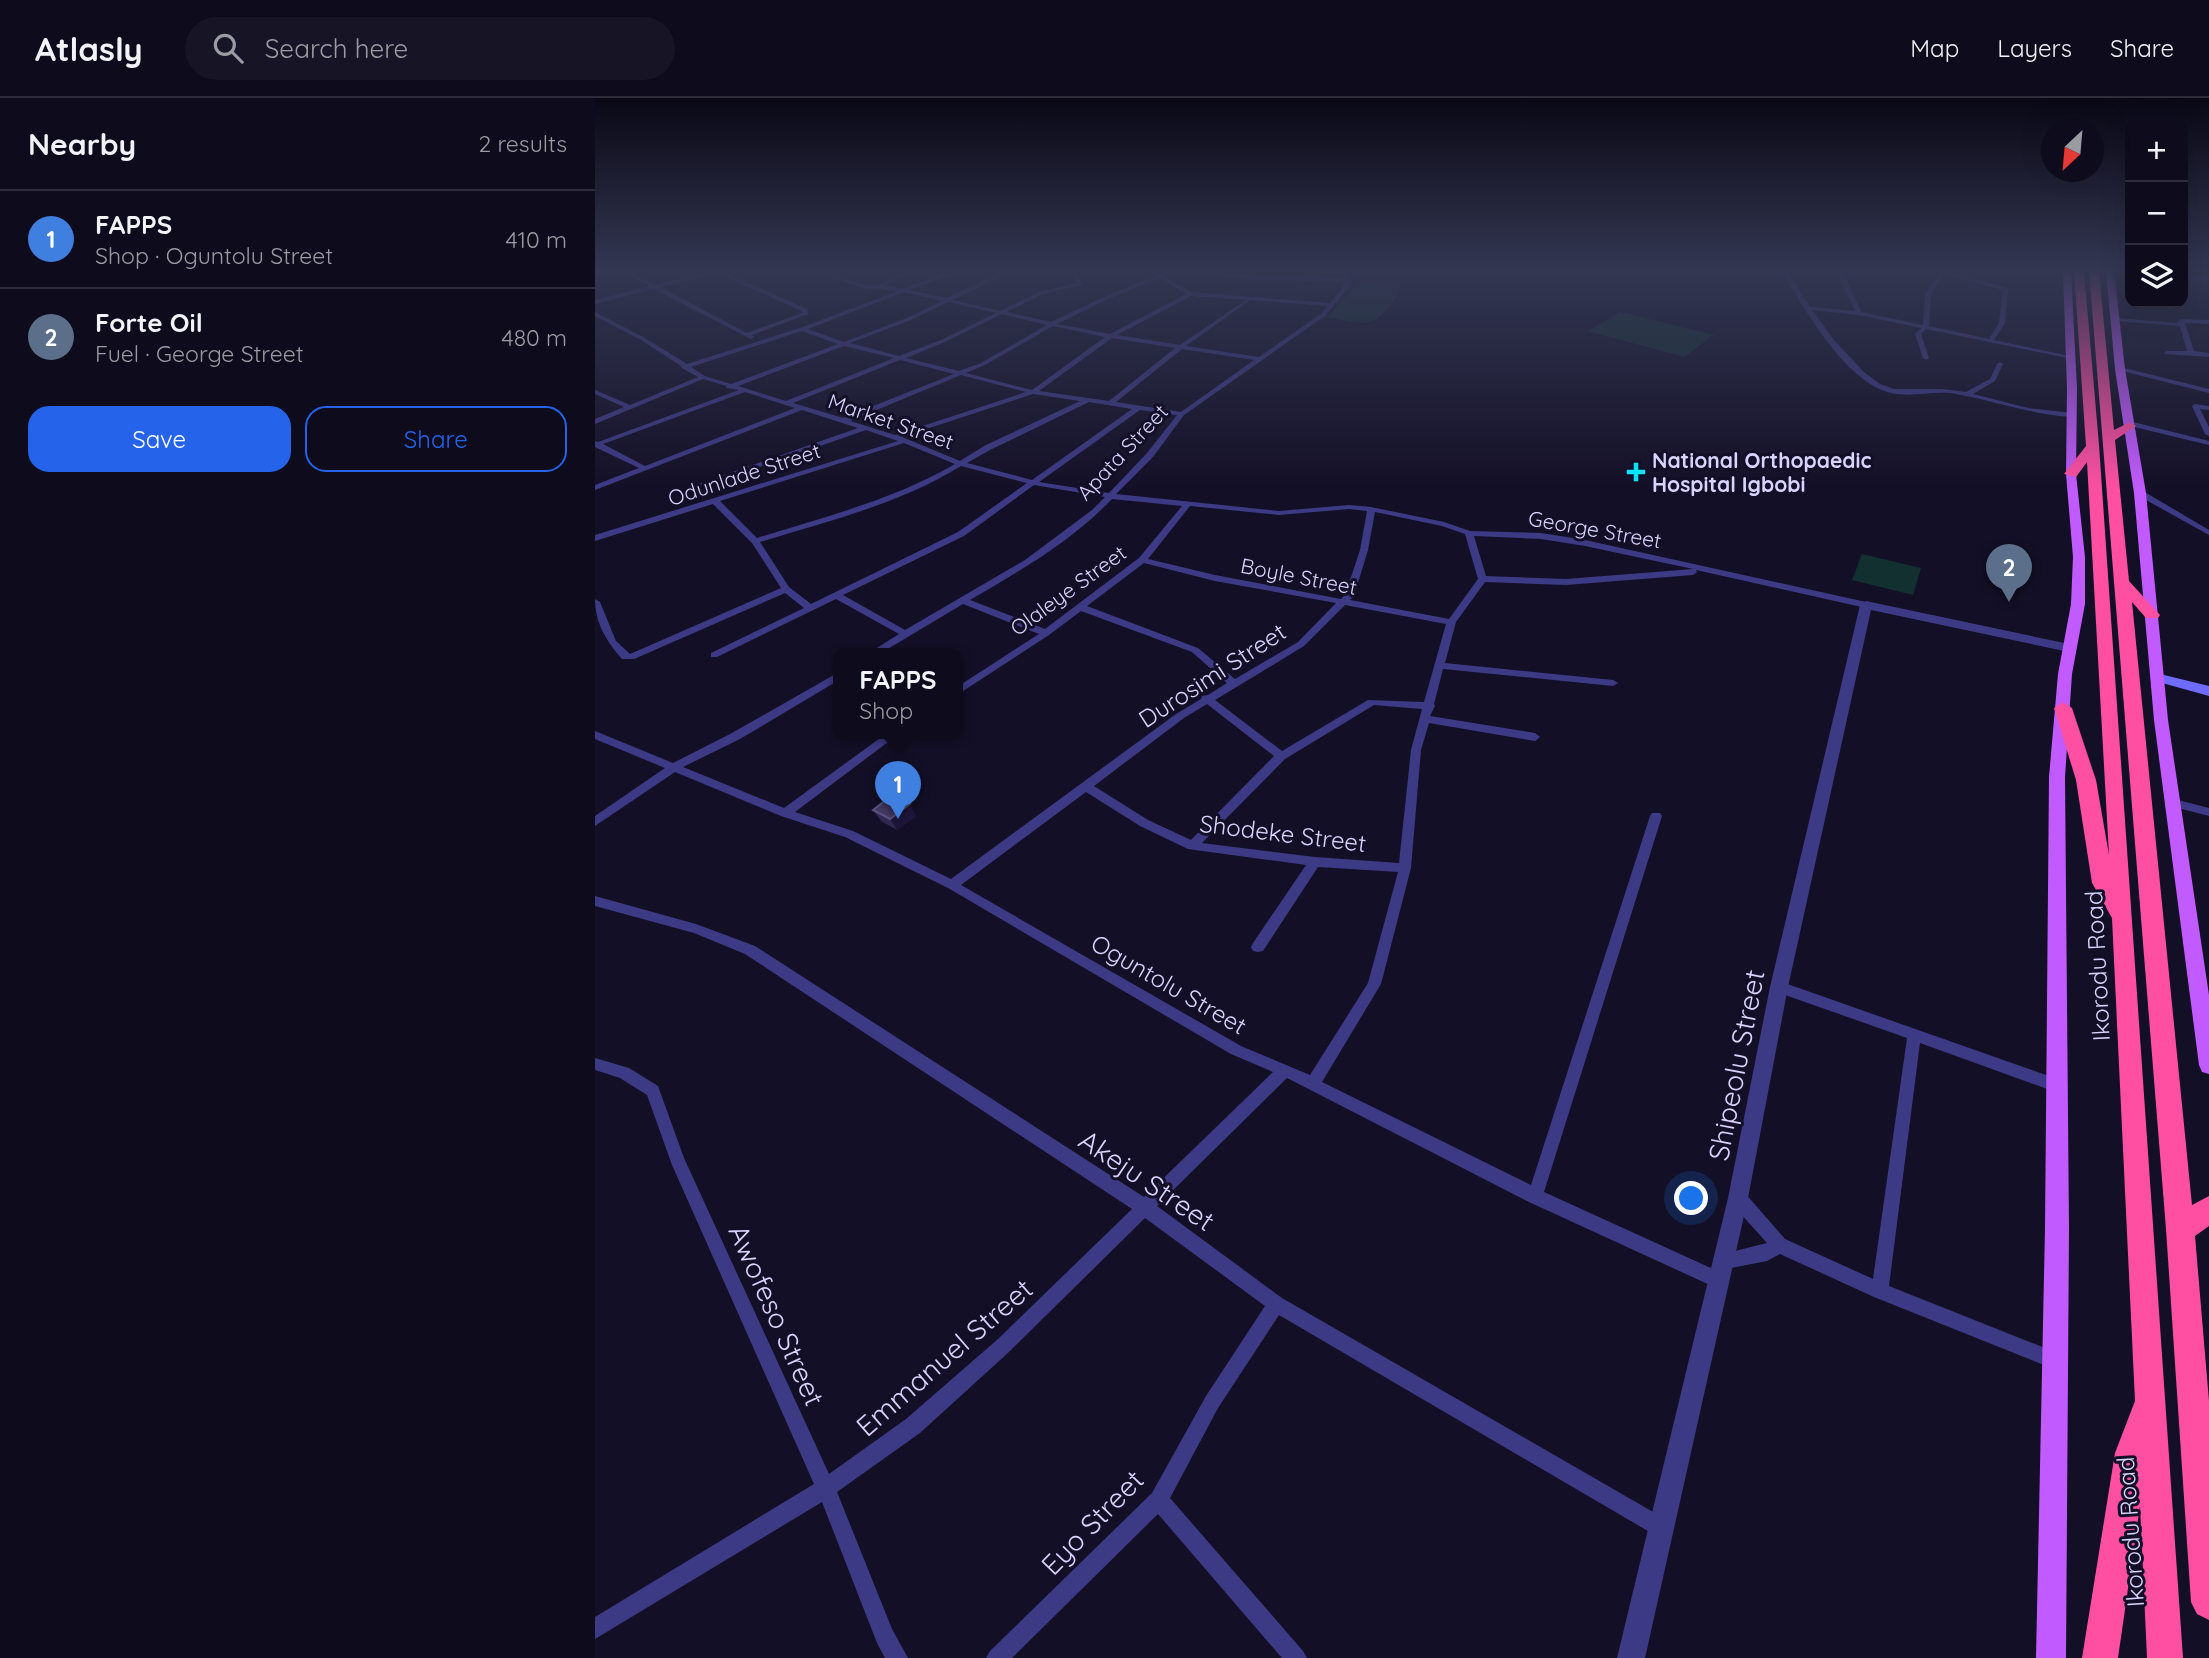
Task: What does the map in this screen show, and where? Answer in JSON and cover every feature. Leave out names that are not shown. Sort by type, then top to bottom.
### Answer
[{"type":"highway","name":"Ikorodu Road","points":[[2086,344],[2165,1658]]},
{"type":"highway","points":[[2071,474],[2091,431],[2129,425]]},
{"type":"highway","name":"Ikorodu Road","points":[[2091,431],[2120,580],[2180,1229],[2209,1602]]},
{"type":"highway","points":[[2120,580],[2153,615]]},
{"type":"highway","points":[[2063,708],[2086,780],[2103,883],[2121,919]]},
{"type":"highway","points":[[2180,1229],[2209,1210]]},
{"type":"highway","points":[[2100,1658],[2131,1453],[2148,1401]]},
{"type":"main road","name":"Ikorodu Road","points":[[2051,1658],[2057,1086],[2057,777],[2069,648],[2078,604],[2079,557],[2071,474],[2091,431],[2073,388],[2069,344]]},
{"type":"main road","points":[[2118,344],[2140,493],[2161,720],[2209,1065]]},
{"type":"main road","points":[[2159,677],[2209,691]]},
{"type":"street","name":"Market Street","points":[[650,344],[703,377],[900,439],[961,464],[1034,483],[1110,496]]},
{"type":"street","points":[[684,367],[755,344]]},
{"type":"street","points":[[729,387],[845,344],[1033,392],[1182,414]]},
{"type":"street","points":[[786,403],[933,344]]},
{"type":"street","points":[[843,421],[958,375],[1020,344]]},
{"type":"street","points":[[1033,392],[1099,344]]},
{"type":"street","points":[[1159,344],[1258,359]]},
{"type":"street","points":[[1112,402],[1184,344]]},
{"type":"street","name":"Apata Street","points":[[882,648],[1028,562],[1095,512],[1150,455],[1182,414],[1282,344]]},
{"type":"street","points":[[1833,344],[1853,367],[1884,388],[1921,394],[1951,391],[1967,394],[2091,431]]},
{"type":"street","points":[[1920,344],[1926,358]]},
{"type":"street","points":[[2008,344],[2070,358]]},
{"type":"street","points":[[2188,344],[2191,354]]},
{"type":"street","points":[[2166,353],[2209,355]]},
{"type":"street","points":[[1967,394],[1993,380],[2000,363]]},
{"type":"street","points":[[2120,369],[2209,391]]},
{"type":"street","points":[[595,422],[703,377]]},
{"type":"street","points":[[595,391],[629,407]]},
{"type":"street","points":[[596,444],[743,391]]},
{"type":"street","name":"Odunlade Street","points":[[595,538],[716,502],[1033,392]]},
{"type":"street","points":[[755,541],[888,500],[1089,400]]},
{"type":"street","points":[[2209,408],[2195,406],[2209,434]]},
{"type":"street","points":[[713,655],[961,534],[1139,407]]},
{"type":"street","points":[[595,488],[801,408]]},
{"type":"street","points":[[2129,425],[2209,443]]},
{"type":"street","points":[[691,488],[866,428]]},
{"type":"street","points":[[596,444],[644,468]]},
{"type":"street","points":[[2140,493],[2209,533]]},
{"type":"street","name":"George Street","points":[[1110,496],[1279,513],[1349,507],[1371,509],[1444,524],[1469,533],[1541,536],[2069,648]]},
{"type":"street","points":[[716,502],[755,541],[786,589],[810,608]]},
{"type":"street","name":"Olaleye Street","points":[[963,688],[1046,632],[1142,560],[1187,505]]},
{"type":"street","name":"Durosimi Street","points":[[952,885],[1206,698],[1301,644],[1349,596],[1364,550],[1371,509]]},
{"type":"street","points":[[1469,533],[1482,579]]},
{"type":"street","name":"Boyle Street","points":[[1142,560],[1215,578],[1451,622]]},
{"type":"street","points":[[1482,579],[1566,582],[1704,571]]},
{"type":"street","points":[[1313,1084],[1374,984],[1405,868],[1416,750],[1451,622],[1482,579]]},
{"type":"street","points":[[595,603],[607,632],[625,657],[631,657],[786,589]]},
{"type":"street","points":[[837,596],[905,634]]},
{"type":"street","points":[[964,601],[1046,632]]},
{"type":"street","name":"Shipeolu Street","points":[[1631,1658],[1738,1198],[1779,987],[1802,896],[1865,605]]},
{"type":"street","points":[[1080,607],[1195,650],[1234,684]]},
{"type":"street","points":[[595,636],[607,632]]},
{"type":"street","points":[[1440,666],[1613,683]]},
{"type":"street","points":[[595,822],[674,767],[736,736],[833,678]]},
{"type":"street","points":[[1206,698],[1281,757]]},
{"type":"street","points":[[1192,846],[1281,757],[1373,702],[1430,706]]},
{"type":"street","points":[[1425,719],[1535,737]]},
{"type":"street","name":"Oguntolu Street","points":[[595,735],[785,813],[849,834],[952,885],[1236,1049],[1285,1070],[1535,1196],[1719,1271]]},
{"type":"street","points":[[785,813],[887,739]]},
{"type":"street","name":"Shodeke Street","points":[[1087,787],[1144,823],[1192,846],[1315,862],[1405,868]]},
{"type":"street","points":[[2174,803],[2209,812]]},
{"type":"street","points":[[1535,1196],[1656,816]]},
{"type":"street","points":[[1258,947],[1315,862]]},
{"type":"street","name":"Akeju Street","points":[[595,901],[696,929],[750,950],[1144,1207],[1276,1304],[1660,1527]]},
{"type":"street","points":[[1779,987],[2057,1086]]},
{"type":"street","points":[[1880,1291],[1914,1036]]},
{"type":"street","name":"Awofeso Street","points":[[595,1064],[624,1073],[653,1091],[677,1160],[826,1488],[884,1636],[897,1658]]},
{"type":"street","name":"Emmanuel Street","points":[[595,1629],[826,1488],[913,1426],[1004,1345],[1285,1070]]},
{"type":"street","points":[[1738,1198],[1779,1245],[1880,1291],[2054,1360]]},
{"type":"street","points":[[1719,1271],[1779,1245]]},
{"type":"street","name":"Eyo Street","points":[[997,1658],[1159,1500],[1212,1402],[1276,1304]]},
{"type":"street","points":[[1159,1500],[1296,1658]]},
{"type":"green space","points":[[1635,344],[1702,344],[1684,357]]},
{"type":"green space","points":[[1862,554],[1921,568],[1913,595],[1852,580]]},
{"type":"building","points":[[892,795],[910,804],[890,819],[873,810]]},
{"type":"place","name":"National Orthopaedic Hospital Igbobi","points":[[1636,472]]},
{"type":"place","name":"Forte Oil","points":[[2009,602]]},
{"type":"place","name":"FAPPS","points":[[898,819]]}]
